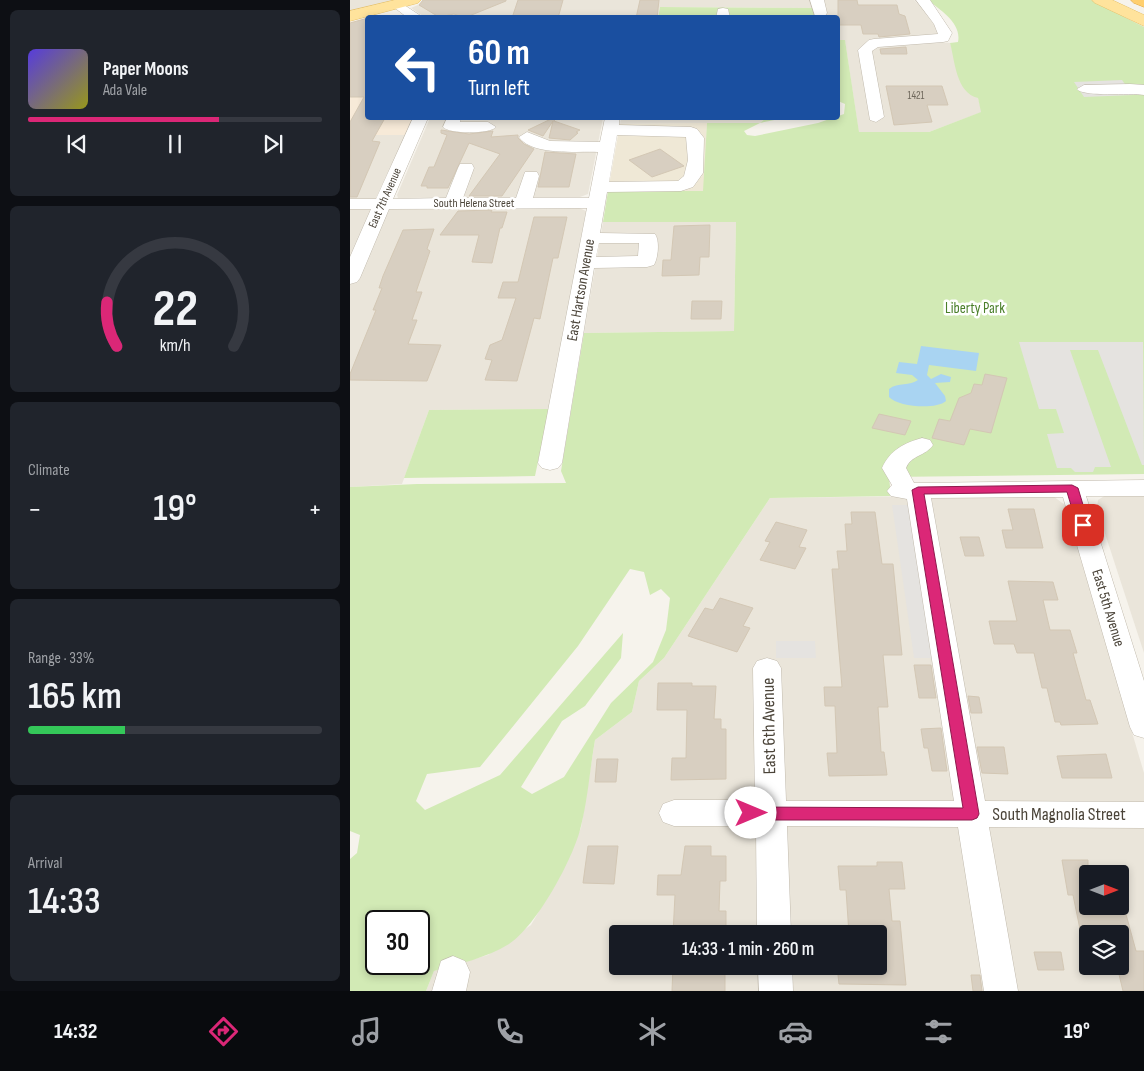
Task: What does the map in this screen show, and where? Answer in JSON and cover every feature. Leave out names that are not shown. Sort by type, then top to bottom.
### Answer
[{"type":"highway","points":[[1139,0],[1144,2]]},
{"type":"main road","points":[[350,16],[413,0]]},
{"type":"main road","points":[[1100,0],[1144,21]]},
{"type":"street","points":[[876,117],[865,50],[874,43],[943,38],[945,33],[942,24],[923,0]]},
{"type":"street","points":[[398,5],[413,15]]},
{"type":"street","points":[[1084,90],[1130,88],[1144,90]]},
{"type":"street","name":"East 7th Avenue","points":[[350,278],[419,120]]},
{"type":"street","points":[[453,120],[451,127],[488,127]]},
{"type":"street","name":"South Helena Street","points":[[350,204],[523,203],[680,186],[690,183],[695,176],[696,138],[691,132],[611,124]]},
{"type":"street","name":"East Hartson Avenue","points":[[550,463],[611,124]]},
{"type":"street","points":[[527,137],[542,150],[607,147]]},
{"type":"street","points":[[453,203],[466,168]]},
{"type":"street","points":[[523,203],[531,176]]},
{"type":"street","points":[[586,263],[648,262],[650,238],[591,238]]},
{"type":"street","points":[[922,445],[908,450],[896,460],[894,468],[908,490],[972,814],[1001,991]]},
{"type":"street","name":"East 5th Avenue","points":[[1072,488],[1144,727]]},
{"type":"street","points":[[908,490],[1144,488]]},
{"type":"street","name":"East 6th Avenue","points":[[767,668],[774,925]]},
{"type":"street","name":"South Magnolia Street","points":[[674,813],[1144,815]]},
{"type":"street","points":[[775,975],[776,991]]},
{"type":"shaded area","points":[[350,0],[397,0],[350,12]]},
{"type":"shaded area","points":[[429,0],[914,0],[938,23],[937,31],[940,42],[950,43],[956,62],[978,98],[982,112],[929,132],[859,133],[845,41],[840,40],[840,15],[824,15],[823,8],[660,7],[659,15],[422,15],[411,8]]},
{"type":"shaded area","points":[[365,19],[365,120],[412,120],[405,135],[350,135],[350,22]]},
{"type":"shaded area","points":[[1122,80],[1133,95],[1084,97],[1074,82]]},
{"type":"shaded area","points":[[429,120],[603,120],[588,194],[580,197],[398,198],[397,195]]},
{"type":"shaded area","points":[[621,120],[764,120],[760,123],[620,124]]},
{"type":"shaded area","points":[[707,123],[704,191],[608,191],[620,124]]},
{"type":"shaded area","points":[[350,135],[405,135],[373,207],[577,207],[586,211],[549,409],[429,410],[402,484],[350,487]]},
{"type":"shaded area","points":[[603,222],[736,222],[734,331],[584,333]]},
{"type":"shaded area","points":[[1019,342],[1143,342],[1144,465],[1142,465],[1098,350],[1070,350],[1111,467],[1095,467],[1093,472],[1075,472],[1071,468],[1057,468],[1047,434],[1064,433],[1056,409],[1039,409]]},
{"type":"shaded area","points":[[1144,493],[1144,653],[1097,509],[1098,500],[1106,495]]},
{"type":"shaded area","points":[[1053,496],[1065,505],[1144,773],[1144,991],[426,991],[434,971],[488,955],[531,925],[560,875],[581,828],[595,740],[632,712],[639,681],[664,658],[770,498]]},
{"type":"shaded area","points":[[892,505],[917,505],[943,658],[914,658]]},
{"type":"shaded area","points":[[776,641],[815,641],[816,658],[776,658]]},
{"type":"green space","name":"Liberty Park","points":[[928,0],[1091,0],[1144,27],[1144,474],[889,477],[891,496],[770,498],[664,658],[639,681],[632,712],[595,740],[585,805],[577,840],[562,873],[531,923],[520,935],[500,949],[472,960],[434,971],[426,991],[350,991],[350,859],[357,853],[360,835],[350,831],[350,487],[417,484],[566,483],[561,471],[584,333],[734,331],[736,222],[603,222],[608,191],[703,191],[707,123],[760,123],[744,131],[747,135],[755,136],[827,120],[840,120],[840,115],[844,114],[845,104],[840,102],[840,40],[845,40],[859,132],[929,132],[981,112],[978,98],[965,90],[955,67],[950,43],[958,42],[957,29],[944,13]],"holes":[[[630,569],[644,572],[650,595],[661,589],[670,598],[666,630],[653,662],[611,703],[564,777],[532,794],[521,787],[562,721],[585,706],[621,658],[623,633],[500,775],[425,810],[416,801],[427,774],[480,767],[578,646]]]},
{"type":"green space","points":[[660,7],[823,8],[824,15],[659,15]]},
{"type":"green space","points":[[764,120],[774,120],[760,123]]},
{"type":"green space","points":[[549,409],[535,476],[404,478],[429,410]]},
{"type":"water","points":[[921,346],[979,353],[976,371],[929,365],[927,375],[931,379],[941,374],[951,377],[950,382],[935,383],[945,396],[946,401],[934,406],[908,405],[889,397],[889,389],[918,380],[912,375],[896,373],[899,362],[917,364]]},
{"type":"building","points":[[423,0],[506,0],[471,15],[436,15],[419,5]]},
{"type":"building","points":[[518,0],[563,0],[559,15],[513,15]]},
{"type":"building","points":[[640,0],[659,0],[657,15],[637,15]]},
{"type":"building","points":[[838,0],[857,0],[858,5],[897,5],[899,14],[905,16],[910,34],[879,37],[878,34],[863,34],[861,25],[840,25],[840,15],[838,15]]},
{"type":"building","points":[[365,19],[365,120],[384,120],[372,141],[380,142],[357,197],[350,197],[350,122],[364,97],[350,97],[350,23]]},
{"type":"building","points":[[906,47],[907,54],[881,54],[880,49]]},
{"type":"building","points":[[886,86],[942,86],[948,105],[927,105],[932,122],[894,125]]},
{"type":"building","points":[[549,120],[555,120],[580,130],[570,140],[549,138],[553,121],[543,136],[528,130]]},
{"type":"building","points":[[441,130],[469,134],[493,131],[491,137],[518,135],[518,138],[524,144],[534,149],[502,196],[469,196],[500,154],[469,143],[448,188],[427,188],[427,186],[421,186],[429,167],[434,167],[447,135],[441,133]]},
{"type":"building","points":[[660,149],[684,166],[652,177],[629,160]]},
{"type":"building","points":[[545,152],[576,154],[569,187],[538,187]]},
{"type":"building","points":[[492,210],[491,212],[507,212],[502,228],[500,228],[492,263],[472,262],[479,235],[440,235],[458,211]]},
{"type":"building","points":[[534,217],[567,217],[558,258],[553,258],[540,319],[534,318],[517,381],[485,380],[492,360],[485,359],[490,345],[502,340],[516,298],[498,298],[503,282],[518,282]]},
{"type":"building","points":[[710,225],[709,257],[700,257],[699,275],[662,276],[663,260],[671,260],[674,226]]},
{"type":"building","points":[[434,229],[427,249],[430,251],[416,292],[422,292],[412,320],[417,320],[408,344],[441,345],[427,381],[350,380],[350,374],[376,310],[373,310],[382,288],[379,288],[383,276],[403,230]]},
{"type":"building","points":[[692,301],[722,301],[721,319],[691,319]]},
{"type":"building","points":[[985,374],[1007,378],[991,433],[970,429],[964,445],[932,438],[939,419],[950,421],[959,398],[971,393],[974,384],[982,385]]},
{"type":"building","points":[[879,414],[911,421],[905,435],[872,428]]},
{"type":"building","points":[[1008,509],[1034,509],[1043,548],[1006,548],[1002,530],[1013,530]]},
{"type":"building","points":[[851,512],[875,512],[882,564],[893,564],[902,655],[883,655],[888,707],[878,707],[881,752],[884,752],[887,775],[829,776],[827,753],[837,753],[835,706],[825,706],[824,687],[842,687],[832,569],[839,569],[837,551],[847,551],[845,524],[852,524]]},
{"type":"building","points":[[776,522],[807,530],[799,547],[806,548],[795,569],[760,560],[770,542],[765,541]]},
{"type":"building","points":[[960,537],[979,537],[984,556],[965,556]]},
{"type":"building","points":[[1008,581],[1053,582],[1058,600],[1043,600],[1050,630],[1070,630],[1077,653],[1073,653],[1086,700],[1090,700],[1098,724],[1061,725],[1060,722],[1055,722],[1047,688],[1042,688],[1034,653],[1017,653],[1014,644],[994,644],[989,621],[1017,621]]},
{"type":"building","points":[[720,598],[753,608],[743,626],[750,628],[737,652],[688,636],[705,608],[713,610]]},
{"type":"building","points":[[914,665],[931,665],[936,698],[919,698]]},
{"type":"building","points":[[658,683],[692,683],[692,686],[716,686],[714,719],[721,719],[721,729],[726,729],[726,779],[671,780],[672,758],[686,758],[687,710],[657,710]]},
{"type":"building","points":[[968,696],[979,697],[982,713],[971,713]]},
{"type":"building","points":[[941,728],[947,771],[932,771],[928,748],[924,748],[921,729]]},
{"type":"building","points":[[977,747],[1004,747],[1008,774],[982,773]]},
{"type":"building","points":[[1106,754],[1112,778],[1062,778],[1057,756]]},
{"type":"building","points":[[597,759],[618,759],[616,782],[595,782]]},
{"type":"building","points":[[588,846],[618,846],[614,884],[583,883]]},
{"type":"building","points":[[685,846],[711,846],[711,856],[726,856],[726,881],[720,881],[719,911],[726,911],[726,925],[673,925],[675,895],[657,895],[658,875],[681,875]]},
{"type":"building","points":[[1062,860],[1088,860],[1088,865],[1079,865],[1079,915],[1126,915],[1129,925],[1079,925],[1073,895],[1068,895]]},
{"type":"building","points":[[877,862],[902,862],[905,889],[889,889],[892,921],[900,921],[906,985],[839,984],[838,975],[887,975],[887,925],[848,925],[846,890],[840,890],[838,866],[877,866]]},
{"type":"building","points":[[1129,925],[1136,951],[1144,951],[1144,991],[1123,991],[1119,975],[1129,975]]},
{"type":"building","points":[[1034,952],[1061,952],[1064,970],[1038,970]]},
{"type":"building","points":[[673,975],[725,975],[725,991],[672,991]]},
{"type":"building","points":[[971,975],[980,975],[982,991],[973,991]]},
{"type":"route","points":[[751,813],[972,814],[918,490],[1072,488],[1083,525]]}]
